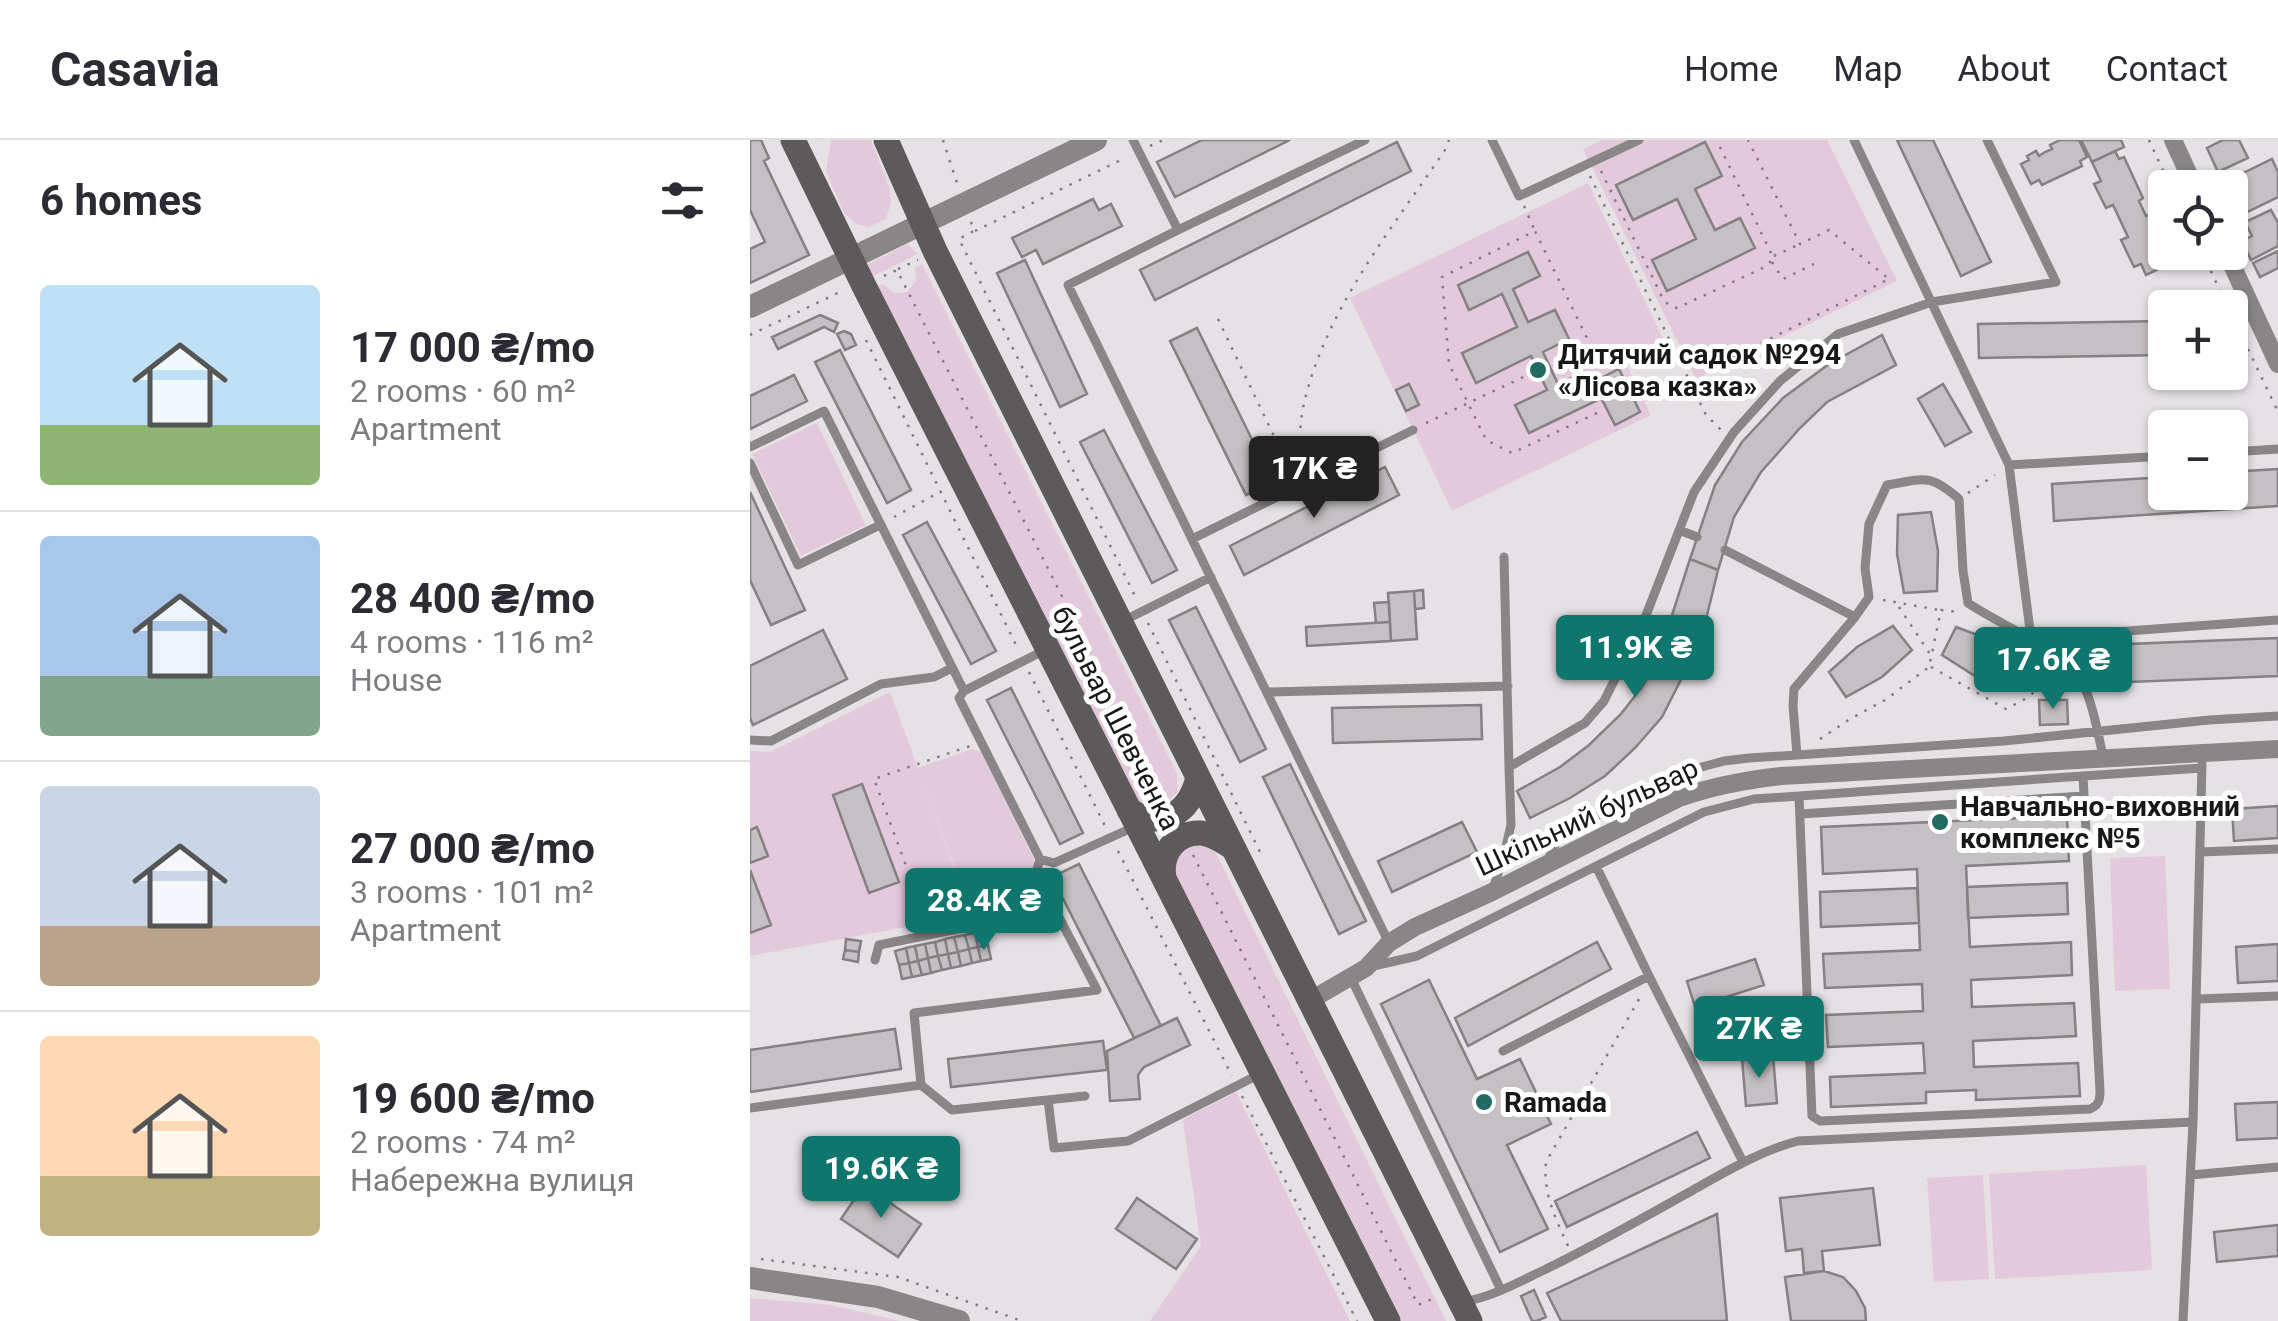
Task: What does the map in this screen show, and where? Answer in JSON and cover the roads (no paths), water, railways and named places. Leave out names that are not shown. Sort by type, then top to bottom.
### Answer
[{"type":"main road","name":"бульвар Шевченка","points":[[793,140],[818,191],[841,264],[1048,649],[1388,1321]]},
{"type":"main road","points":[[816,140],[813,155],[818,191]]},
{"type":"main road","name":"бульвар Шевченка","points":[[886,140],[921,223],[1131,617],[1198,777],[1461,1311]]},
{"type":"main road","points":[[902,140],[921,223]]},
{"type":"main road","points":[[1164,878],[1162,868],[1167,851],[1198,777]]},
{"type":"main road","points":[[1133,818],[1215,836],[1232,847]]},
{"type":"street","points":[[750,307],[1096,140]]},
{"type":"street","points":[[2173,140],[2187,170]]},
{"type":"street","points":[[2234,270],[2278,364]]},
{"type":"street","name":"Шкільний бульвар","points":[[1309,1001],[1359,973],[1389,943],[1415,927],[1679,798],[1735,781],[2104,756],[2202,760],[2278,748]]},
{"type":"street","points":[[1318,1180],[1321,1208],[1375,1321]]},
{"type":"street","points":[[750,1278],[878,1296],[959,1321]]},
{"type":"lane","points":[[1133,140],[1178,230]]},
{"type":"lane","points":[[1365,140],[1068,285],[1389,943]]},
{"type":"lane","points":[[1492,140],[1518,196],[1639,140]]},
{"type":"lane","points":[[1854,140],[2009,465],[2031,638]]},
{"type":"lane","points":[[1510,767],[1585,723],[1604,701],[1643,622],[1694,492],[1730,437],[1780,381],[1838,334],[1932,302],[2056,282],[1986,140]]},
{"type":"lane","points":[[750,447],[824,411],[964,691]]},
{"type":"lane","points":[[1192,538],[1413,430]]},
{"type":"lane","points":[[2248,451],[2278,449]]},
{"type":"lane","points":[[2009,465],[2148,457]]},
{"type":"lane","points":[[750,464],[798,564],[880,525]]},
{"type":"lane","points":[[1797,755],[1794,689],[1868,597],[1869,524],[1887,485],[1928,478],[1959,500],[1962,571],[1968,603],[2031,638],[2062,663],[2084,688],[2104,756]]},
{"type":"lane","points":[[1679,530],[1697,538]]},
{"type":"lane","points":[[1725,550],[1855,617]]},
{"type":"lane","points":[[1492,892],[1511,825],[1504,557]]},
{"type":"lane","points":[[1131,617],[1210,577]]},
{"type":"lane","points":[[2031,638],[2278,620]]},
{"type":"lane","points":[[875,960],[879,945],[1023,916],[1040,859],[959,698],[964,691],[1048,649]]},
{"type":"lane","points":[[750,739],[770,741],[881,684],[934,677],[952,668]]},
{"type":"lane","points":[[1267,692],[1508,686]]},
{"type":"lane","points":[[1546,863],[1560,836],[1698,768],[1737,759],[2278,716]]},
{"type":"lane","points":[[1501,1290],[1359,973],[1417,956],[1704,812],[1754,799],[2083,776],[2202,760],[2194,1122],[2182,1321]]},
{"type":"lane","points":[[1800,796],[1812,1116],[1820,1121],[2090,1109],[2100,1101],[2100,1090],[2083,776]]},
{"type":"lane","points":[[1800,814],[2084,796]]},
{"type":"lane","points":[[1040,859],[1054,863],[1110,837],[1133,818]]},
{"type":"lane","points":[[2200,852],[2278,849]]},
{"type":"lane","points":[[1596,866],[1743,1162]]},
{"type":"lane","points":[[921,1086],[914,1012],[1096,990],[1036,873]]},
{"type":"lane","points":[[1503,1051],[1650,978]]},
{"type":"lane","points":[[2197,999],[2278,996]]},
{"type":"lane","points":[[1048,1100],[1054,1148],[1128,1141],[1263,1073]]},
{"type":"lane","points":[[750,1108],[921,1086],[952,1110],[1085,1096]]},
{"type":"lane","points":[[1461,1311],[1574,1256],[1778,1146],[1798,1141],[2194,1122]]},
{"type":"lane","points":[[2191,1175],[2278,1168]]},
{"type":"place","name":"Дитячий садок №294 «Лісова казка»","points":[[1538,370]]},
{"type":"place","name":"Навчально-виховний комплекс №5","points":[[1940,822]]},
{"type":"place","name":"Ramada","points":[[1484,1102]]}]
